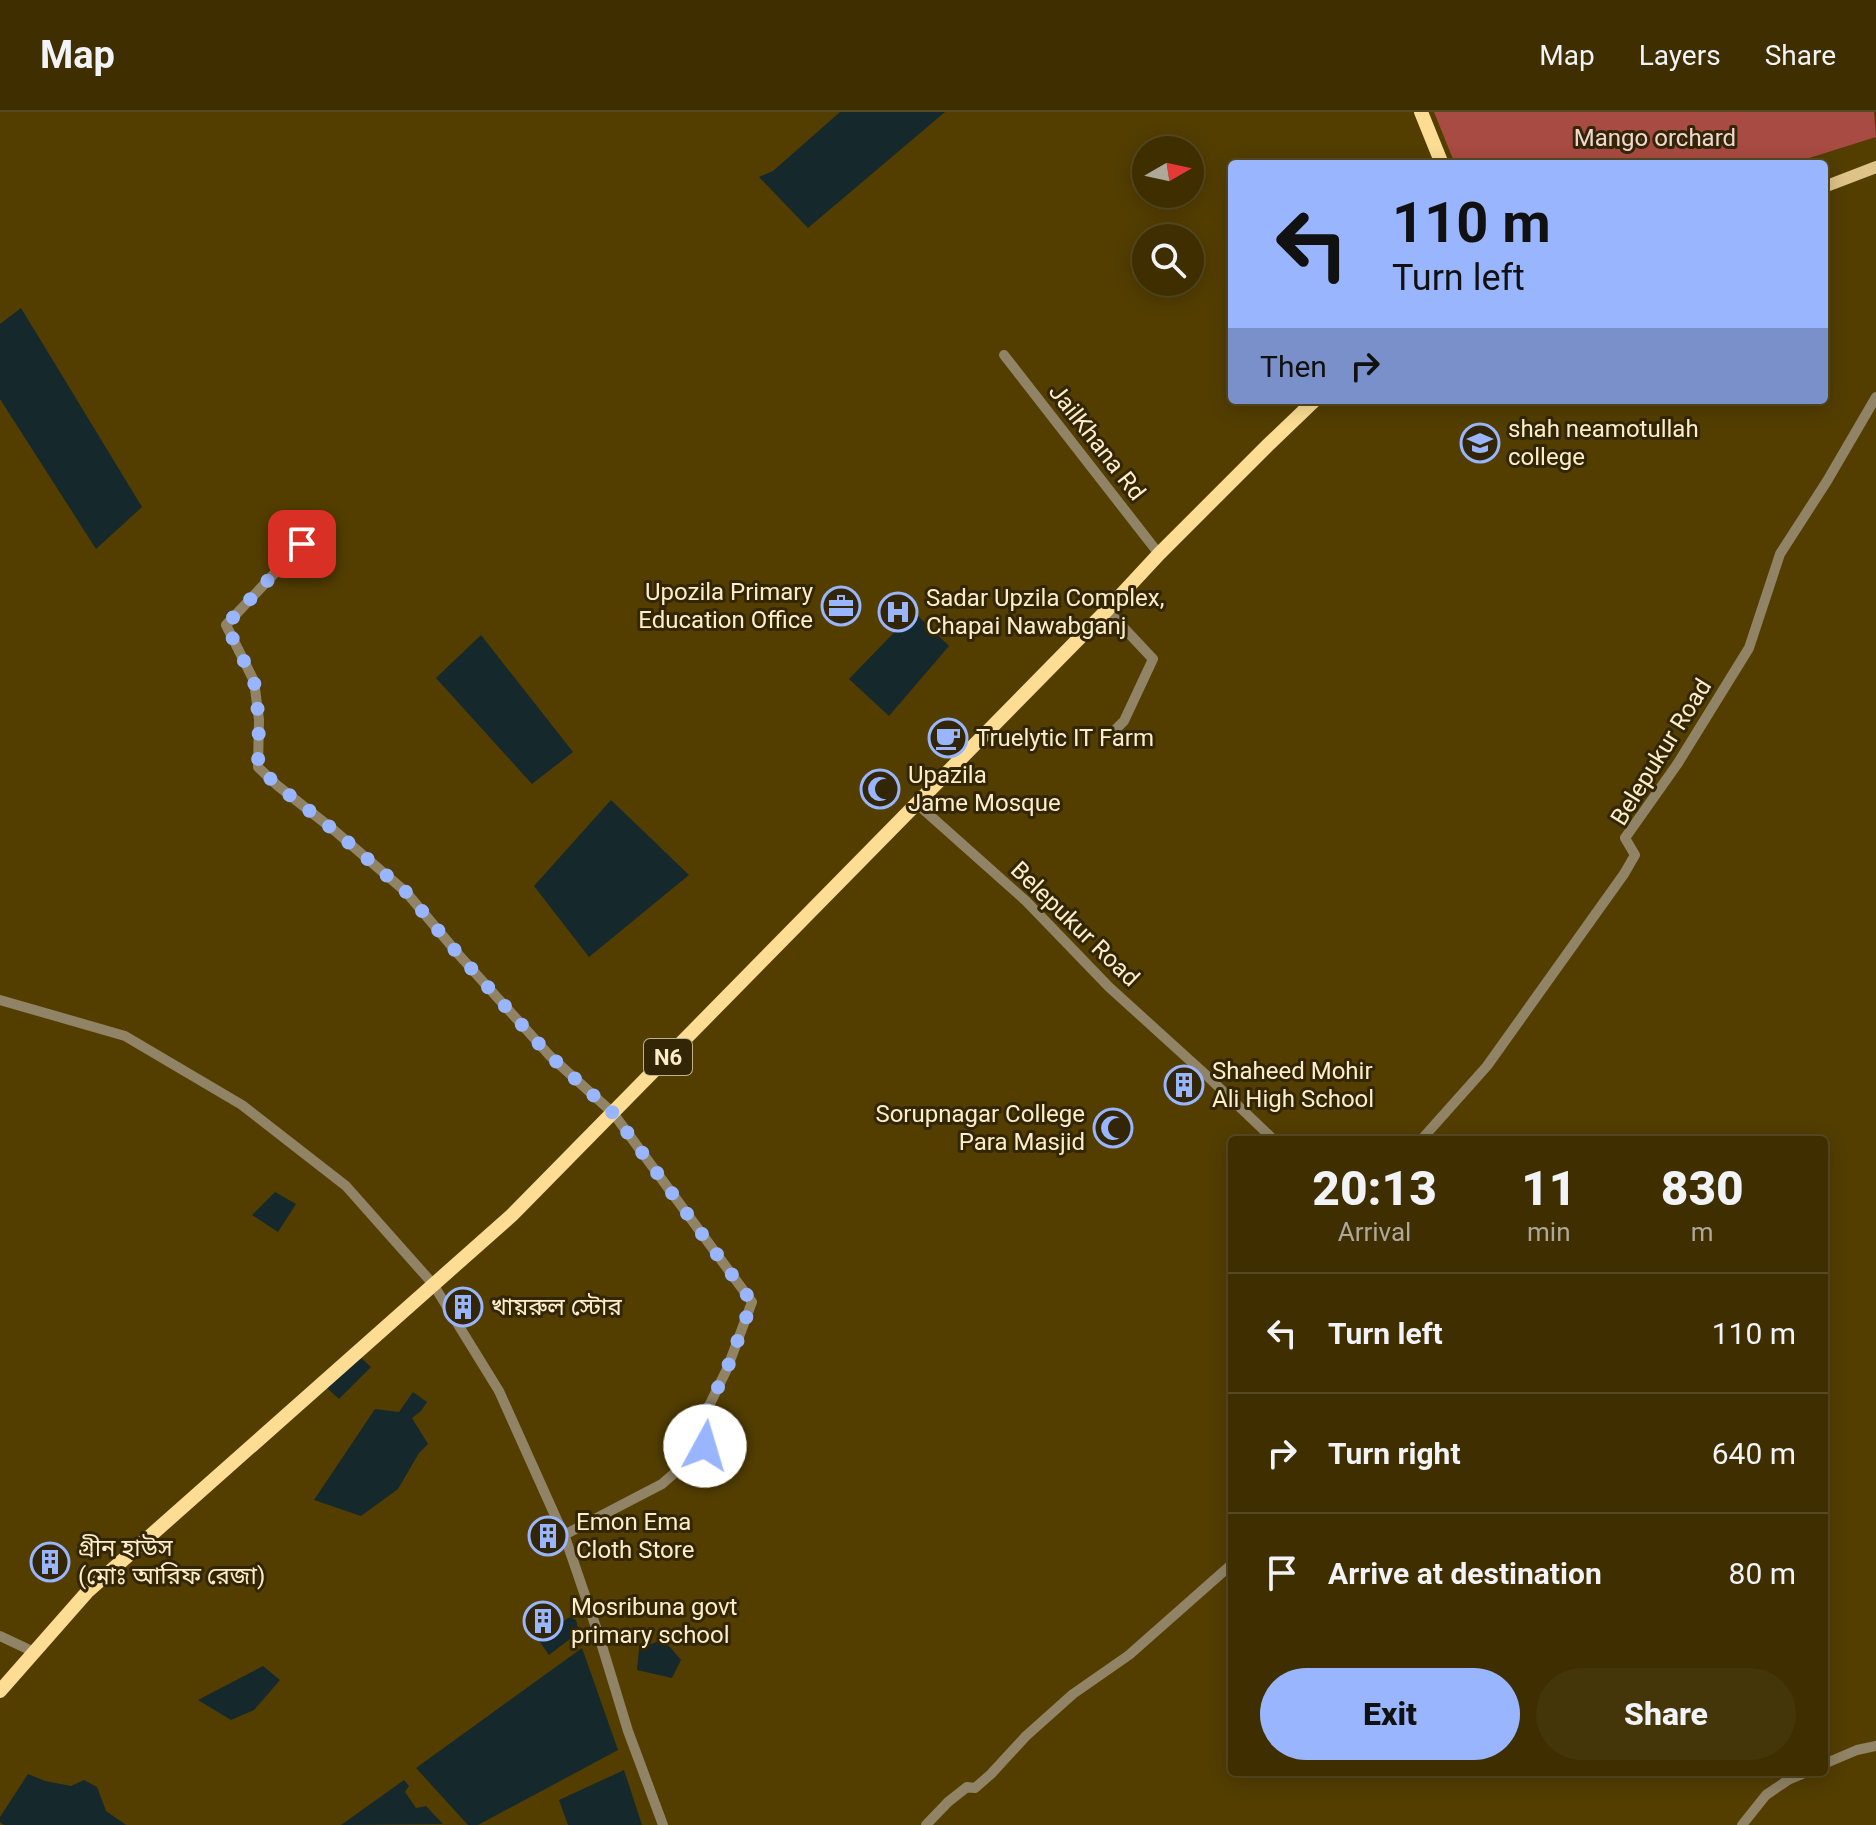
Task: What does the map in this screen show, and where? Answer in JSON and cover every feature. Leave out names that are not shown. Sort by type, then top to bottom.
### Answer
[{"type":"highway","points":[[1421,112],[1440,160]]},
{"type":"highway","name":"N6","points":[[0,1691],[88,1591],[512,1215],[1159,554],[1311,404]]},
{"type":"main road","points":[[1828,185],[1876,167]]},
{"type":"street","name":"JailKhana Rd","points":[[1004,355],[1159,554]]},
{"type":"street","name":"Belepukur Road","points":[[1425,1136],[1487,1066],[1624,874],[1635,855],[1625,838],[1678,763],[1749,648],[1780,554],[1876,397]]},
{"type":"street","points":[[302,544],[226,625],[254,681],[259,720],[258,767],[406,892],[550,1056],[613,1113],[752,1302],[727,1369],[704,1416],[705,1446],[662,1484],[564,1535]]},
{"type":"street","points":[[1107,610],[1153,659],[1124,721],[1115,730]]},
{"type":"street","name":"Belepukur Road","points":[[916,803],[1026,901],[1109,987],[1270,1136]]},
{"type":"street","points":[[0,1000],[125,1036],[242,1105],[346,1186],[433,1284],[499,1391],[564,1535],[628,1731],[663,1825]]},
{"type":"street","points":[[926,1825],[967,1787],[975,1788],[991,1774],[1026,1736],[1073,1694],[1129,1655],[1228,1568]]},
{"type":"street","points":[[0,1636],[34,1652]]},
{"type":"street","points":[[1828,1762],[1876,1746]]},
{"type":"street","points":[[1742,1825],[1766,1795],[1798,1776]]},
{"type":"green space","name":"Mango orchard","points":[[1434,112],[1874,112],[1876,137],[1803,160],[1453,160]]},
{"type":"water","points":[[840,112],[945,112],[808,228],[759,177],[773,171]]},
{"type":"water","points":[[21,308],[142,507],[96,549],[0,399],[0,324]]},
{"type":"water","points":[[914,612],[949,646],[889,716],[849,679]]},
{"type":"water","points":[[481,635],[573,752],[532,784],[436,678]]},
{"type":"water","points":[[611,800],[689,875],[589,957],[534,886]]},
{"type":"water","points":[[275,1192],[296,1204],[278,1232],[252,1215]]},
{"type":"water","points":[[359,1356],[371,1367],[339,1399],[327,1388]]},
{"type":"water","points":[[413,1392],[427,1402],[412,1418],[428,1444],[419,1453],[398,1489],[361,1516],[314,1500],[375,1409],[399,1412]]},
{"type":"water","points":[[570,1617],[576,1620],[579,1632],[549,1655],[537,1638]]},
{"type":"water","points":[[656,1642],[669,1646],[681,1660],[672,1678],[637,1670],[639,1649]]},
{"type":"water","points":[[582,1648],[618,1750],[478,1825],[468,1825],[416,1768]]},
{"type":"water","points":[[263,1666],[280,1680],[254,1710],[231,1720],[198,1700]]},
{"type":"water","points":[[624,1770],[642,1825],[568,1825],[559,1800]]},
{"type":"water","points":[[28,1774],[71,1786],[84,1780],[97,1787],[106,1811],[126,1825],[4,1825],[0,1817]]},
{"type":"water","points":[[404,1780],[409,1786],[405,1792],[416,1808],[426,1806],[443,1824],[341,1825]]},
{"type":"place","name":"shah neamotullah college","points":[[1480,443]]},
{"type":"place","name":"Upozila Primary Education Office","points":[[841,606]]},
{"type":"place","name":"Sadar Upzila Complex, Chapai Nawabganj","points":[[898,612]]},
{"type":"place","name":"Truelytic IT Farm","points":[[948,738]]},
{"type":"place","name":"Upazila Jame Mosque","points":[[880,789]]},
{"type":"place","name":"Shaheed Mohir Ali High School","points":[[1184,1085]]},
{"type":"place","name":"Sorupnagar College Para Masjid","points":[[1113,1128]]},
{"type":"place","name":"খায়রুল স্টোর","points":[[463,1307]]},
{"type":"place","name":"Emon Ema Cloth Store","points":[[548,1536]]},
{"type":"place","name":"গ্রীন হাউস (মোঃ আরিফ রেজা)","points":[[50,1562]]},
{"type":"place","name":"Mosribuna govt primary school","points":[[543,1621]]},
{"type":"route","points":[[302,544],[226,625],[254,681],[259,720],[258,767],[406,892],[550,1056],[613,1113],[752,1302],[727,1369],[704,1416],[705,1446]]}]
